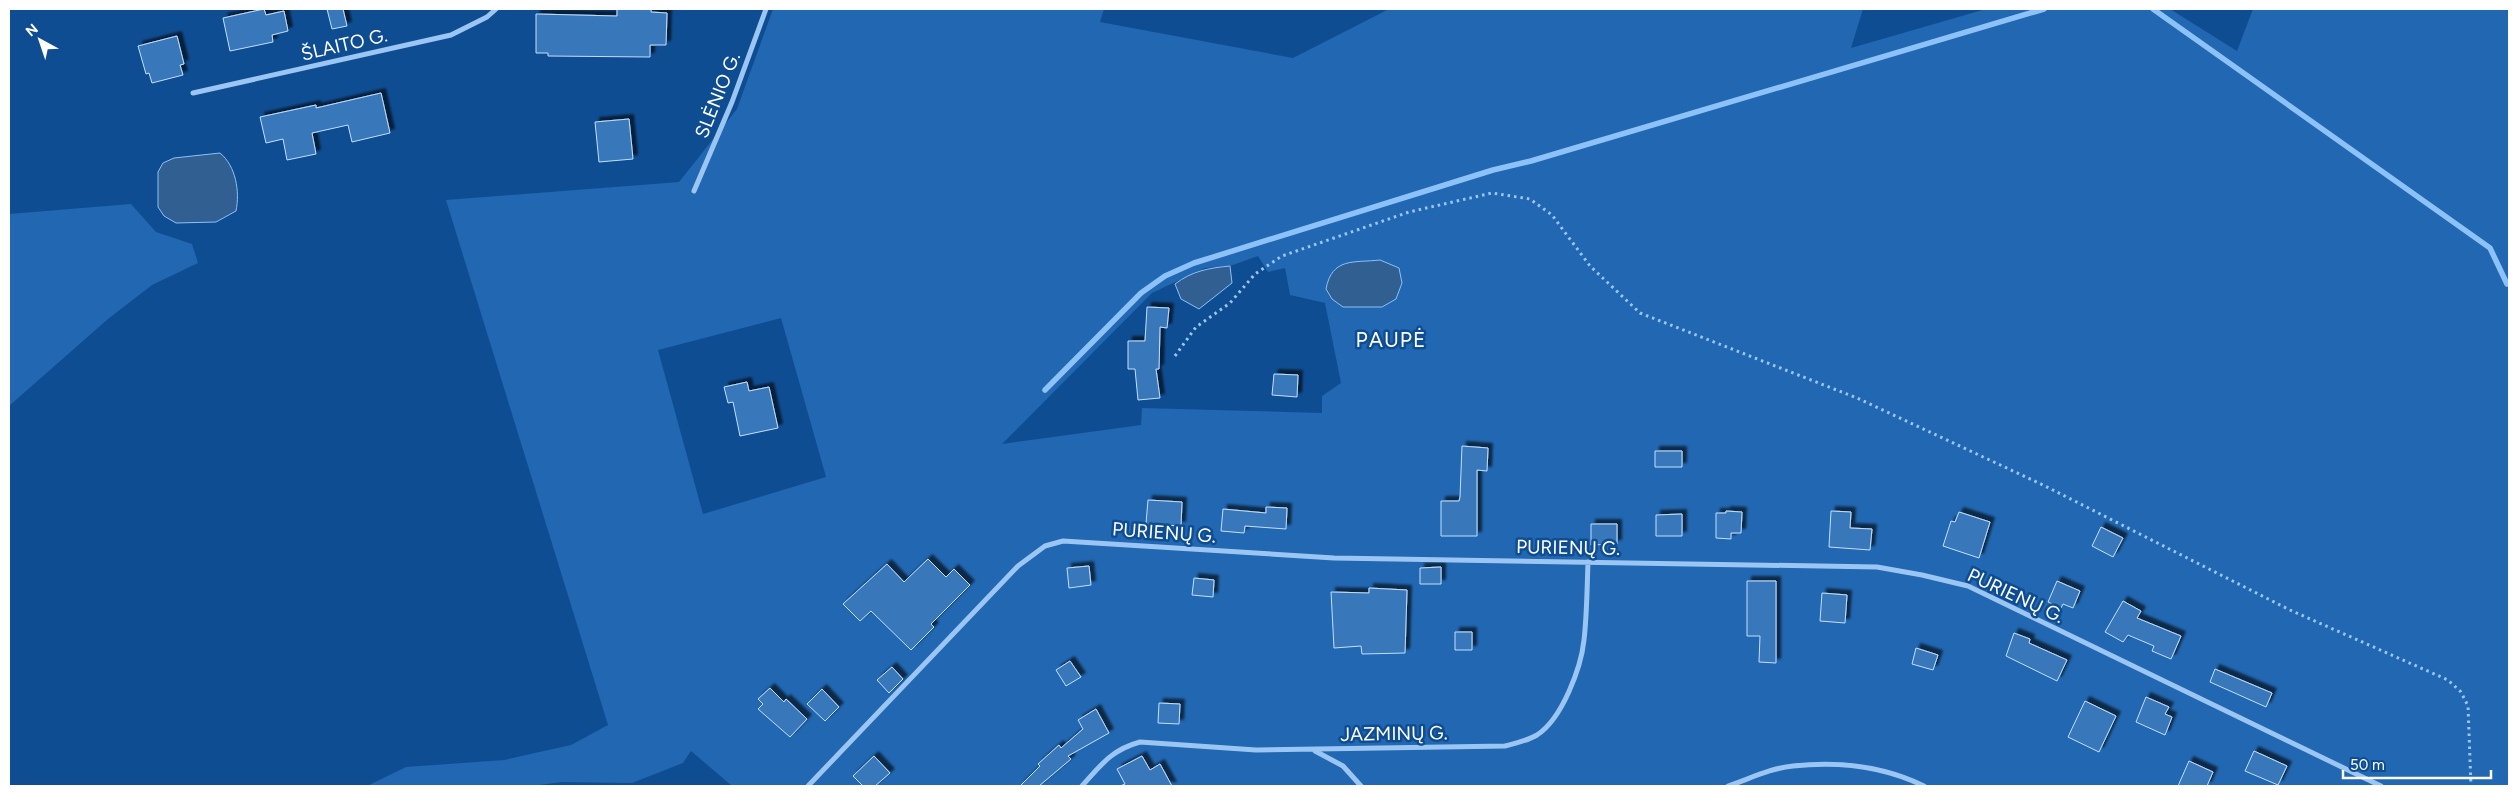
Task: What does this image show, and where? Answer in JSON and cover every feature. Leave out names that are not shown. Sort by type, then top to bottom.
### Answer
[{"type":"street","name":"ŠLAITO G.","points":[[193,94],[451,35],[486,17],[496,9]]},
{"type":"street","name":"SLĖNIO G.","points":[[694,191],[732,102],[766,9]]},
{"type":"street","name":"PURIENŲ G.","points":[[808,786],[1018,566],[1045,546],[1063,541],[1334,558],[1877,568],[1922,575],[1968,586],[2381,786]]},
{"type":"street","name":"JAZMINŲ G.","points":[[1082,786],[1107,758],[1124,746],[1140,742],[1256,750],[1314,750],[1505,746],[1524,741],[1538,734],[1551,722],[1563,703],[1584,642],[1588,562]]},
{"type":"street","points":[[1314,750],[1343,766],[1362,786]]},
{"type":"street","points":[[1728,786],[1767,772],[1793,766],[1825,765],[1864,766],[1885,770],[1924,786]]},
{"type":"path","points":[[1175,356],[1196,327],[1230,303],[1255,274],[1282,256],[1409,212],[1492,193],[1530,199],[1552,215],[1590,266],[1640,312],[1856,398],[2043,485],[2290,610],[2448,680],[2461,692],[2468,706],[2471,786]]},
{"type":"shaded area","points":[[773,9],[1104,9],[1100,22],[1293,58],[1389,9],[1863,9],[1851,48],[1986,9],[2170,9],[2237,51],[2253,9],[2509,9],[2509,786],[732,786],[691,751],[683,763],[632,783],[562,782],[532,786],[367,786],[406,767],[504,760],[571,745],[608,725],[446,200],[679,182],[737,109]],"holes":[[[1258,256],[1268,272],[1285,268],[1290,295],[1325,303],[1341,383],[1322,396],[1322,413],[1142,408],[1141,425],[1002,444],[1152,293],[1205,268],[1230,266]],[[781,318],[826,477],[703,514],[658,350]]]},
{"type":"shaded area","points":[[220,153],[230,165],[236,180],[236,211],[216,222],[176,223],[164,216],[158,207],[158,172],[163,163],[174,158]]},
{"type":"shaded area","points":[[131,204],[156,232],[192,244],[198,263],[152,285],[108,319],[9,406],[9,214]]},
{"type":"shaded area","points":[[1380,260],[1399,268],[1402,283],[1396,299],[1382,307],[1343,307],[1332,299],[1326,289],[1333,271],[1353,262]]},
{"type":"shaded area","points":[[1230,266],[1232,283],[1199,309],[1181,299],[1175,284],[1201,271]]},
{"type":"building","points":[[264,9],[266,15],[284,11],[288,31],[272,35],[273,42],[230,51],[223,18]]},
{"type":"building","points":[[327,9],[343,9],[347,26],[332,29]]},
{"type":"building","points":[[617,9],[651,9],[651,12],[667,13],[666,45],[650,45],[650,57],[548,56],[548,53],[536,53],[536,14],[617,16]]},
{"type":"building","points":[[177,36],[184,64],[180,65],[183,75],[152,83],[149,73],[146,74],[138,46]]},
{"type":"building","points":[[381,93],[390,133],[352,142],[348,125],[312,133],[316,154],[287,160],[283,139],[266,143],[260,117],[316,105],[316,108]]},
{"type":"building","points":[[629,119],[633,159],[599,162],[595,122]]},
{"type":"building","points":[[1147,307],[1169,308],[1167,328],[1160,327],[1159,369],[1156,369],[1160,398],[1138,400],[1135,369],[1128,369],[1128,341],[1145,341]]},
{"type":"building","points":[[1274,374],[1298,375],[1297,397],[1272,395]]},
{"type":"building","points":[[747,382],[749,391],[769,387],[778,428],[740,436],[733,402],[728,403],[724,387]]},
{"type":"building","points":[[1462,446],[1488,448],[1487,471],[1477,470],[1477,536],[1441,536],[1441,501],[1459,501],[1460,497]]},
{"type":"building","points":[[1655,451],[1682,451],[1682,467],[1655,467]]},
{"type":"building","points":[[1148,500],[1182,502],[1181,526],[1146,524]]},
{"type":"building","points":[[1266,507],[1287,508],[1286,529],[1245,526],[1244,533],[1221,531],[1223,509],[1266,513]]},
{"type":"building","points":[[1726,511],[1742,512],[1741,533],[1731,533],[1731,539],[1716,538],[1716,513],[1726,513]]},
{"type":"building","points":[[1831,511],[1851,512],[1850,528],[1872,529],[1870,550],[1829,547]]},
{"type":"building","points":[[1959,512],[1990,522],[1979,558],[1943,546],[1951,521],[1955,522]]},
{"type":"building","points":[[1682,514],[1682,536],[1656,536],[1656,515]]},
{"type":"building","points":[[1591,524],[1617,524],[1617,544],[1591,545]]},
{"type":"building","points":[[2101,527],[2123,538],[2113,557],[2092,546]]},
{"type":"building","points":[[928,559],[946,577],[954,569],[970,585],[931,624],[934,627],[911,650],[871,611],[860,621],[843,604],[887,564],[904,582]]},
{"type":"building","points":[[1089,566],[1091,585],[1069,588],[1067,568]]},
{"type":"building","points":[[1441,567],[1441,584],[1420,584],[1420,568]]},
{"type":"building","points":[[1194,578],[1214,580],[1213,597],[1192,595]]},
{"type":"building","points":[[1747,581],[1776,581],[1776,663],[1759,662],[1760,636],[1747,636]]},
{"type":"building","points":[[2057,581],[2080,591],[2073,608],[2063,604],[2061,608],[2048,602]]},
{"type":"building","points":[[1369,588],[1407,590],[1405,653],[1362,654],[1361,646],[1334,648],[1331,592],[1369,593]]},
{"type":"building","points":[[1822,593],[1847,595],[1845,623],[1820,621]]},
{"type":"building","points":[[2123,601],[2141,611],[2137,618],[2181,636],[2171,659],[2152,651],[2154,646],[2128,635],[2123,642],[2105,632]]},
{"type":"building","points":[[1455,632],[1472,632],[1472,650],[1455,650]]},
{"type":"building","points":[[2014,633],[2030,639],[2029,643],[2067,660],[2057,681],[2006,656]]},
{"type":"building","points":[[1916,648],[1938,655],[1933,670],[1912,664]]},
{"type":"building","points":[[1070,661],[1081,677],[1066,686],[1056,670]]},
{"type":"building","points":[[892,667],[903,679],[889,693],[877,680]]},
{"type":"building","points":[[2215,669],[2272,693],[2266,707],[2210,682]]},
{"type":"building","points":[[770,688],[784,702],[786,699],[807,719],[790,737],[758,709],[763,704],[758,699]]},
{"type":"building","points":[[822,689],[839,707],[825,721],[807,704]]},
{"type":"building","points":[[2146,697],[2169,707],[2165,714],[2172,717],[2165,735],[2136,722]]},
{"type":"building","points":[[2085,701],[2116,716],[2099,752],[2068,737]]},
{"type":"building","points":[[1159,703],[1180,704],[1179,724],[1158,723]]},
{"type":"building","points":[[1096,709],[1109,733],[1068,756],[1071,759],[1039,786],[1020,786],[1040,766],[1038,764],[1059,745],[1061,748],[1083,729],[1078,720]]},
{"type":"building","points":[[2254,751],[2287,766],[2278,785],[2245,771]]},
{"type":"building","points":[[874,756],[890,773],[875,786],[863,786],[853,776]]},
{"type":"building","points":[[1142,756],[1150,770],[1160,764],[1172,786],[1120,786],[1125,784],[1117,769]]},
{"type":"building","points":[[2189,761],[2213,772],[2207,786],[2178,786]]},
{"type":"waterway","points":[[1045,390],[1141,293],[1165,276],[1194,263],[1493,170],[1531,161],[2044,9]]},
{"type":"waterway","points":[[2153,9],[2490,248],[2507,284],[2509,284]]},
{"type":"district","name":"PAUPĖ","points":[[1391,340]]}]
